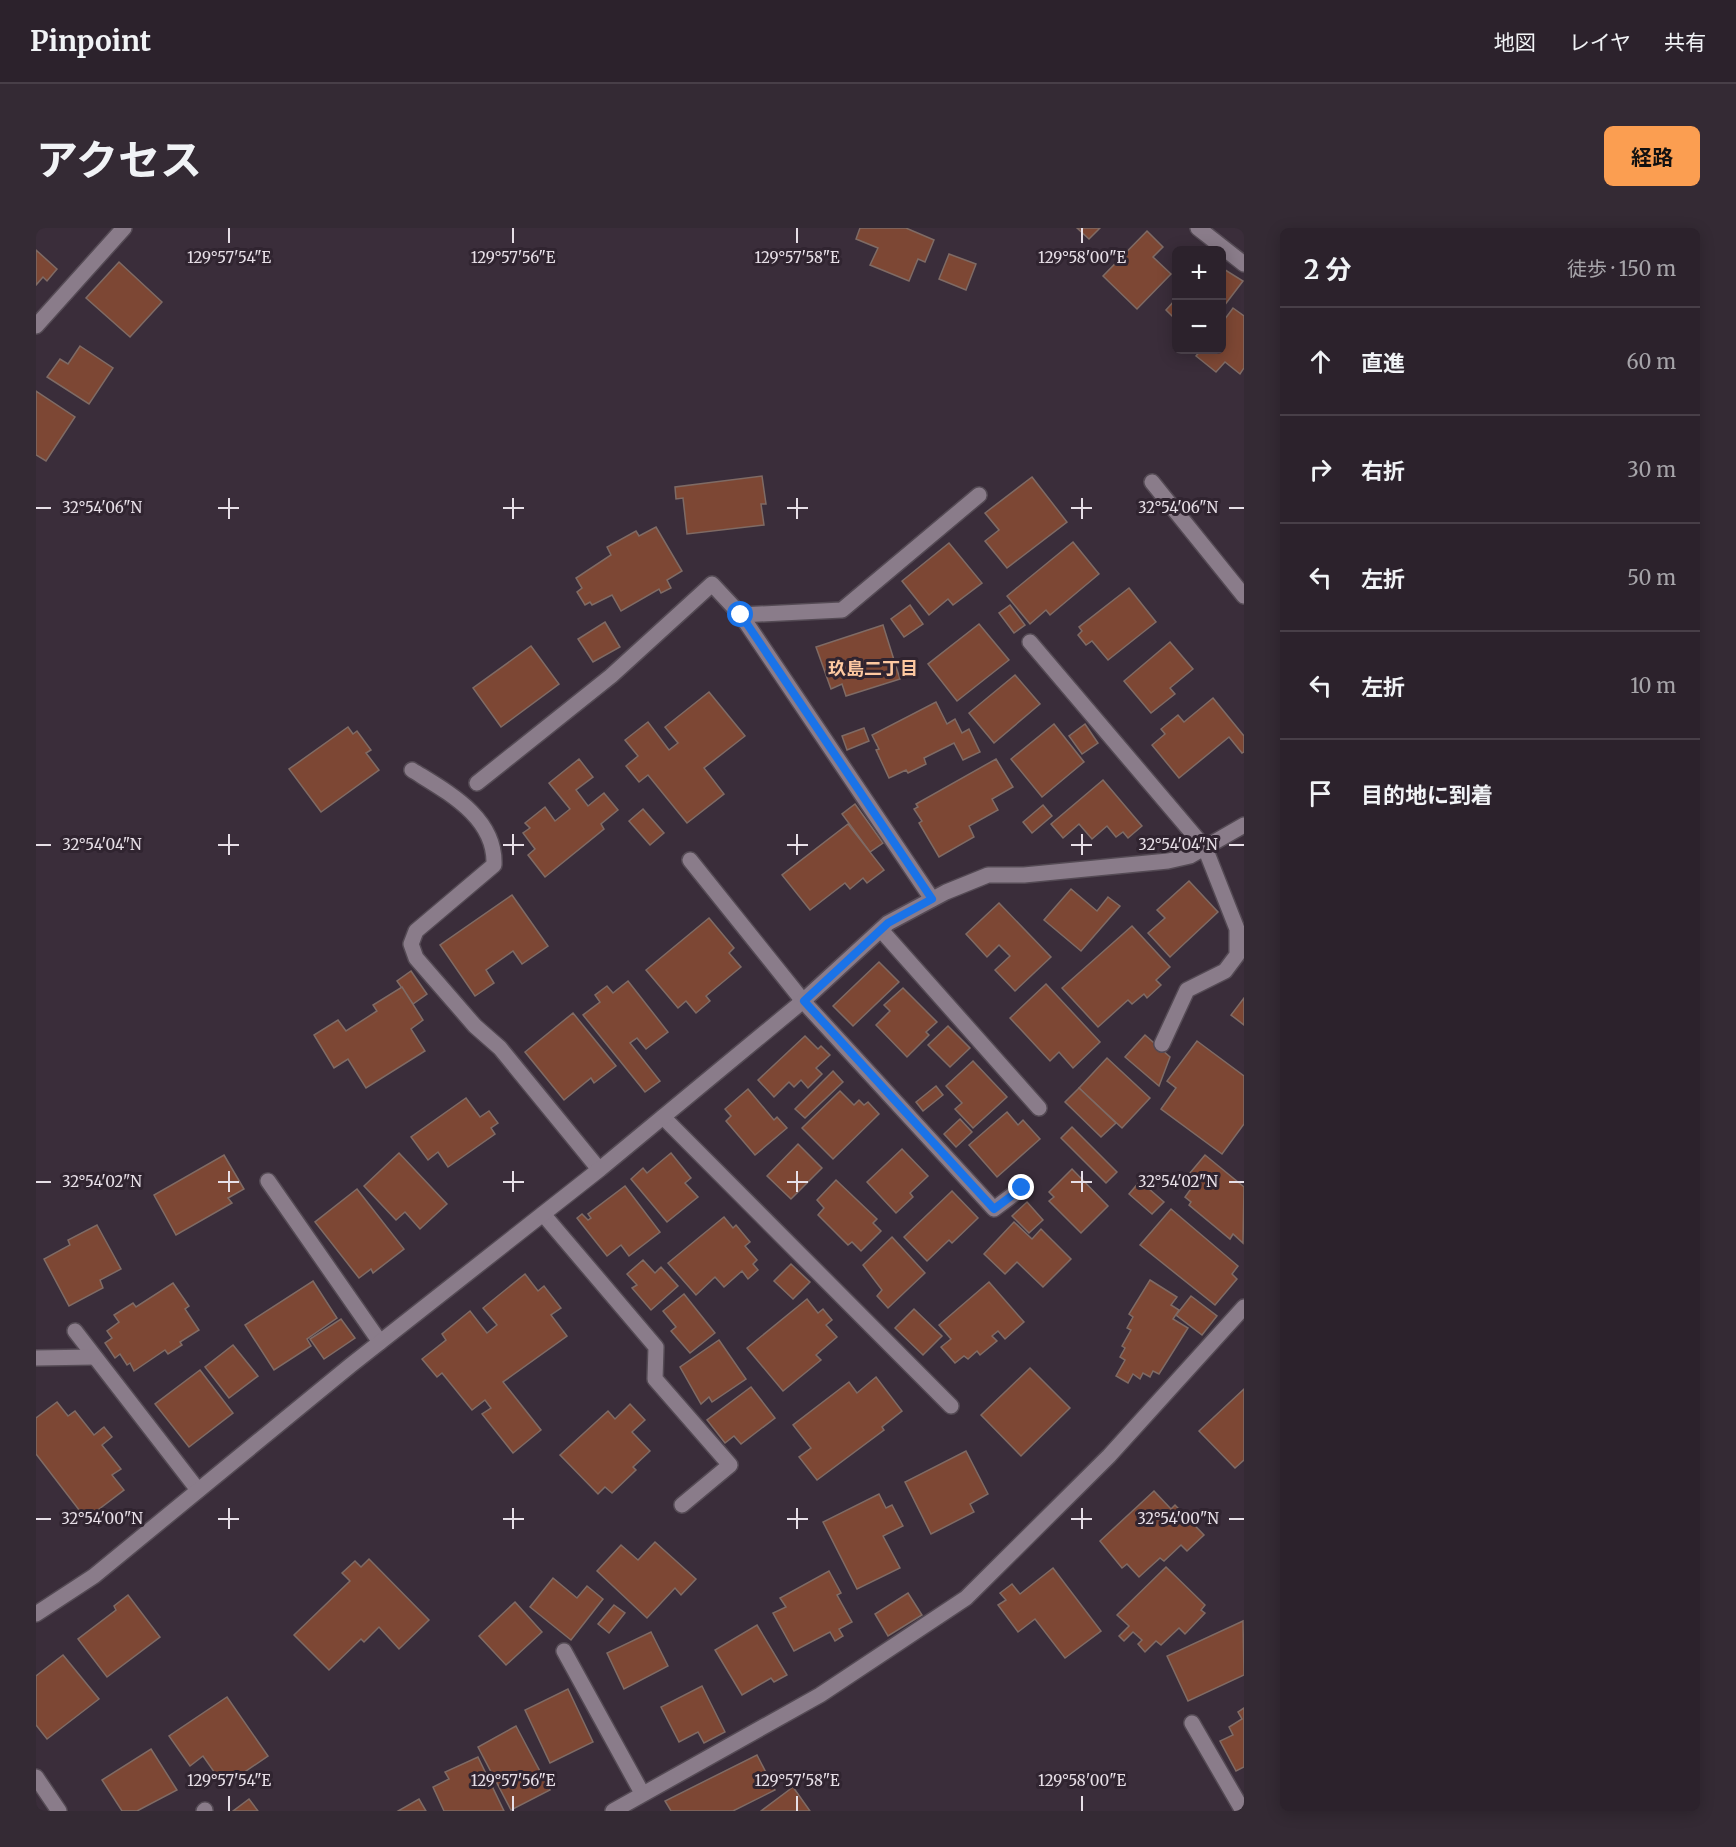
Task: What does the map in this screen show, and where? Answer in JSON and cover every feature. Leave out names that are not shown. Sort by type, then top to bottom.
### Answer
[{"type":"street","points":[[36,326],[124,228]]},
{"type":"street","points":[[1198,228],[1244,264]]},
{"type":"street","points":[[1152,482],[1244,596]]},
{"type":"street","points":[[741,615],[842,610],[980,495]]},
{"type":"street","points":[[477,783],[611,676],[712,584],[741,615],[932,899]]},
{"type":"street","points":[[1030,642],[1204,848],[1237,929],[1237,955],[1224,971],[1187,990],[1162,1044]]},
{"type":"street","points":[[412,770],[462,802],[483,828],[495,852],[495,865],[416,930],[411,944],[416,958],[475,1026],[500,1048],[598,1168]]},
{"type":"street","points":[[36,1614],[94,1576],[380,1342],[663,1117],[804,1001],[881,930],[932,899],[988,875],[1024,875],[1168,861],[1190,856],[1244,825]]},
{"type":"street","points":[[690,860],[804,1001],[994,1209],[1022,1188]]},
{"type":"street","points":[[881,930],[1039,1108]]},
{"type":"street","points":[[663,1117],[951,1406]]},
{"type":"street","points":[[268,1181],[380,1342]]},
{"type":"street","points":[[543,1214],[656,1347],[655,1379],[730,1465],[682,1505]]},
{"type":"street","points":[[613,1811],[820,1695],[966,1598],[1109,1456],[1244,1307]]},
{"type":"street","points":[[75,1331],[198,1490]]},
{"type":"street","points":[[36,1358],[94,1357]]},
{"type":"street","points":[[564,1651],[642,1793]]},
{"type":"street","points":[[1192,1722],[1243,1811]]},
{"type":"street","points":[[36,1777],[58,1811]]},
{"type":"building","points":[[860,228],[906,228],[934,240],[925,262],[918,259],[909,281],[870,265],[878,248],[856,239]]},
{"type":"building","points":[[1077,228],[1100,228],[1089,239]]},
{"type":"building","points":[[1147,231],[1163,247],[1153,257],[1171,274],[1137,309],[1103,276]]},
{"type":"building","points":[[36,250],[57,269],[47,281],[43,277],[36,285]]},
{"type":"building","points":[[949,254],[976,264],[966,290],[939,279]]},
{"type":"building","points":[[119,262],[162,302],[130,337],[86,298]]},
{"type":"building","points":[[1226,270],[1243,281],[1226,303]]},
{"type":"building","points":[[1172,303],[1172,316],[1166,310]]},
{"type":"building","points":[[1233,308],[1244,316],[1244,368],[1240,374],[1225,362],[1216,372],[1196,356],[1198,354],[1226,354],[1226,318]]},
{"type":"building","points":[[80,346],[113,368],[89,404],[47,377],[60,359],[68,364]]},
{"type":"building","points":[[36,391],[75,417],[46,461],[36,455]]},
{"type":"building","points":[[762,476],[766,504],[761,504],[764,525],[687,534],[683,498],[676,499],[675,487]]},
{"type":"building","points":[[1032,477],[1067,522],[1007,568],[985,541],[999,530],[985,513]]},
{"type":"building","points":[[656,527],[682,571],[667,580],[671,588],[661,593],[659,589],[621,611],[612,595],[592,605],[590,602],[585,605],[577,592],[582,588],[576,578],[611,555],[607,547],[636,531],[639,536]]},
{"type":"building","points":[[1073,542],[1099,574],[1050,615],[1046,610],[1030,624],[1007,596]]},
{"type":"building","points":[[949,543],[982,583],[953,605],[948,599],[929,615],[902,581]]},
{"type":"building","points":[[1129,588],[1156,622],[1108,660],[1092,641],[1086,645],[1078,635],[1082,631],[1079,627]]},
{"type":"building","points":[[910,605],[923,624],[904,637],[891,619]]},
{"type":"building","points":[[1010,605],[1025,625],[1014,633],[999,613]]},
{"type":"building","points":[[605,622],[620,647],[593,662],[578,639]]},
{"type":"building","points":[[979,624],[1009,660],[957,701],[928,664]]},
{"type":"building","points":[[883,625],[900,679],[846,696],[842,684],[831,689],[816,647]]},
{"type":"building","points":[[1170,642],[1193,669],[1170,688],[1175,694],[1151,713],[1124,681]]},
{"type":"building","points":[[531,646],[559,684],[501,727],[473,688]]},
{"type":"building","points":[[1015,675],[1040,704],[994,743],[969,713]]},
{"type":"building","points":[[709,692],[745,736],[704,768],[724,794],[687,823],[648,775],[639,782],[626,766],[638,756],[625,740],[648,722],[669,750],[678,743],[665,727]]},
{"type":"building","points":[[1213,698],[1244,736],[1244,752],[1242,753],[1229,737],[1179,778],[1152,745],[1165,734],[1161,729],[1178,715],[1184,722]]},
{"type":"building","points":[[936,702],[947,724],[955,719],[962,733],[969,729],[980,752],[963,760],[954,743],[924,758],[926,764],[908,773],[906,770],[889,778],[872,735]]},
{"type":"building","points":[[1054,724],[1084,762],[1042,797],[1011,759]]},
{"type":"building","points":[[1085,724],[1098,743],[1082,754],[1069,736]]},
{"type":"building","points":[[348,727],[353,734],[357,731],[371,750],[366,753],[379,770],[321,812],[289,769]]},
{"type":"building","points":[[864,728],[869,741],[847,750],[842,736]]},
{"type":"building","points":[[579,759],[593,777],[576,790],[588,806],[604,793],[618,810],[601,824],[604,829],[545,877],[528,855],[535,849],[523,833],[530,828],[525,823],[545,807],[555,821],[570,809],[549,783]]},
{"type":"building","points":[[996,759],[1013,787],[992,799],[998,810],[969,826],[974,837],[939,857],[919,823],[922,821],[914,809],[918,807],[916,804]]},
{"type":"building","points":[[1103,780],[1142,826],[1128,838],[1123,832],[1116,837],[1107,826],[1092,839],[1079,824],[1063,838],[1051,824]]},
{"type":"building","points":[[855,804],[883,843],[870,852],[842,814]]},
{"type":"building","points":[[1043,805],[1052,816],[1032,833],[1023,822]]},
{"type":"building","points":[[643,809],[664,833],[650,845],[629,821]]},
{"type":"building","points":[[848,824],[884,870],[867,883],[863,878],[850,889],[845,883],[810,910],[782,875]]},
{"type":"building","points":[[1189,881],[1218,912],[1170,957],[1148,933],[1165,918],[1157,910]]},
{"type":"building","points":[[1071,889],[1097,911],[1108,897],[1120,906],[1081,951],[1044,920]]},
{"type":"building","points":[[512,895],[548,946],[522,964],[513,951],[486,970],[494,983],[475,996],[440,945]]},
{"type":"building","points":[[999,903],[1051,957],[1015,991],[995,970],[1010,956],[999,945],[987,957],[966,934]]},
{"type":"building","points":[[709,918],[734,948],[729,953],[741,967],[706,996],[710,1001],[696,1013],[686,1001],[678,1008],[646,970]]},
{"type":"building","points":[[1132,926],[1170,967],[1156,980],[1161,985],[1147,998],[1144,994],[1132,1004],[1128,1000],[1098,1027],[1062,988]]},
{"type":"building","points":[[879,962],[899,982],[853,1026],[833,1006]]},
{"type":"building","points":[[411,971],[427,994],[413,1004],[397,981]]},
{"type":"building","points":[[628,981],[668,1032],[646,1049],[637,1038],[630,1043],[660,1081],[645,1092],[583,1015],[600,1002],[595,995],[607,986],[613,993]]},
{"type":"building","points":[[1046,984],[1100,1042],[1073,1068],[1059,1052],[1050,1061],[1010,1018]]},
{"type":"building","points":[[402,987],[423,1020],[411,1029],[425,1051],[366,1088],[348,1059],[334,1068],[314,1035],[338,1020],[346,1031],[377,1011],[373,1005]]},
{"type":"building","points":[[903,988],[937,1022],[926,1032],[929,1035],[907,1057],[876,1025],[890,1011],[884,1005]]},
{"type":"building","points":[[1244,998],[1244,1025],[1231,1015]]},
{"type":"building","points":[[573,1013],[616,1066],[594,1083],[591,1078],[564,1100],[525,1052]]},
{"type":"building","points":[[948,1026],[970,1048],[950,1067],[928,1045]]},
{"type":"building","points":[[1145,1035],[1170,1057],[1159,1086],[1125,1057]]},
{"type":"building","points":[[805,1036],[818,1049],[821,1046],[830,1055],[816,1068],[822,1074],[808,1088],[801,1080],[794,1087],[789,1082],[774,1097],[758,1080]]},
{"type":"building","points":[[1197,1041],[1244,1076],[1244,1124],[1222,1154],[1161,1109],[1176,1088],[1167,1081]]},
{"type":"building","points":[[1107,1058],[1150,1098],[1122,1128],[1079,1088]]},
{"type":"building","points":[[973,1061],[1007,1097],[973,1128],[955,1109],[962,1103],[946,1086]]},
{"type":"building","points":[[833,1071],[843,1082],[805,1118],[795,1109]]},
{"type":"building","points":[[936,1086],[943,1095],[923,1111],[916,1102]]},
{"type":"building","points":[[1079,1088],[1116,1123],[1101,1137],[1065,1102]]},
{"type":"building","points":[[748,1089],[774,1120],[777,1117],[787,1128],[755,1155],[726,1121],[731,1116],[725,1109]]},
{"type":"building","points":[[840,1091],[854,1105],[859,1100],[864,1105],[868,1102],[879,1114],[833,1159],[802,1128]]},
{"type":"building","points":[[466,1098],[480,1117],[489,1111],[498,1123],[491,1128],[495,1134],[448,1167],[438,1152],[428,1160],[411,1137]]},
{"type":"building","points":[[1007,1112],[1018,1125],[1023,1120],[1040,1139],[997,1177],[969,1145]]},
{"type":"building","points":[[960,1119],[972,1132],[956,1147],[944,1134]]},
{"type":"building","points":[[1072,1127],[1117,1172],[1106,1183],[1061,1138]]},
{"type":"building","points":[[798,1144],[822,1168],[791,1199],[767,1176]]},
{"type":"building","points":[[902,1149],[928,1176],[910,1193],[913,1197],[896,1213],[867,1182]]},
{"type":"building","points":[[399,1153],[447,1204],[420,1229],[405,1212],[396,1220],[364,1186]]},
{"type":"building","points":[[671,1153],[691,1178],[685,1183],[698,1197],[667,1222],[631,1179],[643,1168],[647,1173]]},
{"type":"building","points":[[224,1155],[244,1189],[228,1198],[232,1203],[176,1235],[154,1195]]},
{"type":"building","points":[[1205,1155],[1244,1187],[1243,1243],[1233,1234],[1230,1239],[1189,1205],[1191,1202],[1185,1197],[1193,1186],[1185,1179]]},
{"type":"building","points":[[1072,1169],[1108,1206],[1081,1233],[1049,1201],[1054,1197],[1049,1192]]},
{"type":"building","points":[[836,1180],[877,1219],[873,1223],[881,1231],[861,1251],[852,1242],[848,1245],[818,1215],[824,1208],[817,1200]]},
{"type":"building","points":[[1140,1181],[1164,1202],[1152,1214],[1129,1194]]},
{"type":"building","points":[[625,1186],[660,1232],[629,1256],[621,1245],[607,1256],[577,1218],[582,1214],[588,1220],[591,1218],[588,1214]]},
{"type":"building","points":[[357,1189],[404,1249],[373,1273],[371,1269],[359,1278],[315,1222]]},
{"type":"building","points":[[952,1191],[978,1218],[952,1243],[949,1240],[927,1261],[904,1237]]},
{"type":"building","points":[[1027,1202],[1043,1220],[1029,1233],[1012,1216]]},
{"type":"building","points":[[1171,1209],[1238,1266],[1232,1274],[1237,1279],[1215,1305],[1140,1245]]},
{"type":"building","points":[[724,1217],[733,1228],[736,1225],[750,1242],[745,1246],[757,1260],[753,1264],[758,1270],[748,1279],[742,1271],[724,1287],[715,1277],[696,1295],[668,1263]]},
{"type":"building","points":[[1014,1222],[1032,1239],[1041,1229],[1071,1259],[1043,1287],[1017,1262],[1005,1274],[984,1254]]},
{"type":"building","points":[[97,1225],[121,1269],[100,1280],[103,1288],[69,1306],[44,1259],[70,1245],[68,1240]]},
{"type":"building","points":[[892,1237],[925,1273],[888,1308],[877,1296],[882,1290],[863,1265]]},
{"type":"building","points":[[643,1260],[655,1273],[661,1267],[678,1286],[651,1310],[632,1288],[637,1285],[627,1274]]},
{"type":"building","points":[[791,1264],[810,1282],[793,1299],[774,1281]]},
{"type":"building","points":[[525,1274],[538,1291],[544,1286],[561,1308],[551,1315],[567,1336],[503,1382],[541,1430],[513,1453],[482,1414],[491,1408],[485,1400],[472,1410],[442,1373],[437,1377],[422,1359],[446,1340],[442,1334],[470,1311],[487,1333],[497,1325],[483,1308]]},
{"type":"building","points":[[1150,1280],[1177,1297],[1171,1305],[1179,1310],[1173,1319],[1188,1328],[1159,1374],[1153,1371],[1150,1377],[1143,1373],[1140,1379],[1133,1374],[1128,1383],[1116,1376],[1125,1360],[1120,1357],[1125,1348],[1122,1346],[1131,1330],[1127,1328],[1133,1317],[1129,1314]]},
{"type":"building","points":[[313,1281],[337,1318],[307,1339],[311,1346],[274,1370],[245,1325]]},
{"type":"building","points":[[989,1282],[1024,1322],[1005,1339],[998,1331],[992,1336],[997,1341],[980,1355],[977,1351],[968,1359],[964,1356],[955,1363],[941,1347],[951,1339],[939,1325]]},
{"type":"building","points":[[173,1283],[189,1306],[185,1309],[199,1330],[180,1342],[182,1345],[168,1354],[165,1350],[134,1371],[130,1363],[127,1365],[120,1354],[115,1358],[105,1343],[112,1338],[107,1331],[119,1322],[114,1315],[133,1303],[136,1307]]},
{"type":"building","points":[[684,1294],[715,1333],[690,1353],[671,1331],[676,1327],[663,1311]]},
{"type":"building","points":[[1191,1296],[1217,1316],[1202,1335],[1176,1315]]},
{"type":"building","points":[[807,1299],[818,1313],[823,1309],[832,1320],[826,1325],[837,1337],[816,1355],[821,1360],[783,1391],[747,1348]]},
{"type":"building","points":[[914,1309],[942,1336],[923,1355],[895,1328]]},
{"type":"building","points":[[341,1319],[355,1338],[324,1359],[310,1339]]},
{"type":"building","points":[[719,1340],[746,1379],[712,1402],[709,1397],[701,1404],[680,1367]]},
{"type":"building","points":[[233,1345],[258,1376],[229,1398],[205,1367]]},
{"type":"building","points":[[1030,1368],[1070,1408],[1021,1456],[981,1415]]},
{"type":"building","points":[[200,1370],[233,1413],[189,1447],[155,1404]]},
{"type":"building","points":[[876,1377],[902,1411],[882,1427],[884,1430],[817,1480],[799,1457],[811,1448],[793,1425],[849,1382],[857,1393]]},
{"type":"building","points":[[751,1387],[775,1418],[741,1444],[734,1436],[725,1443],[707,1420]]},
{"type":"building","points":[[1244,1389],[1244,1460],[1235,1468],[1199,1431]]},
{"type":"building","points":[[57,1402],[68,1416],[75,1411],[94,1435],[104,1427],[112,1437],[102,1445],[121,1469],[112,1475],[124,1490],[86,1519],[36,1454],[36,1418]]},
{"type":"building","points":[[630,1404],[645,1420],[632,1432],[650,1451],[633,1467],[636,1470],[612,1493],[605,1487],[598,1494],[560,1455],[608,1411],[615,1419]]},
{"type":"building","points":[[966,1451],[988,1494],[970,1504],[974,1512],[931,1534],[905,1482]]},
{"type":"building","points":[[1154,1491],[1171,1509],[1175,1505],[1204,1535],[1187,1551],[1181,1545],[1164,1561],[1160,1558],[1139,1577],[1127,1564],[1122,1568],[1100,1541]]},
{"type":"building","points":[[879,1494],[886,1508],[892,1505],[903,1526],[883,1536],[900,1568],[857,1589],[823,1522]]},
{"type":"building","points":[[655,1542],[696,1579],[681,1595],[675,1588],[647,1618],[597,1571],[621,1545],[638,1560]]},
{"type":"building","points":[[369,1559],[429,1620],[399,1649],[379,1627],[364,1642],[361,1639],[329,1670],[294,1635],[350,1581],[342,1573],[355,1561],[361,1567]]},
{"type":"building","points":[[1166,1567],[1205,1605],[1201,1610],[1205,1613],[1185,1634],[1179,1628],[1161,1645],[1156,1641],[1145,1652],[1138,1644],[1142,1640],[1133,1632],[1124,1641],[1119,1636],[1129,1626],[1117,1615]]},
{"type":"building","points":[[1053,1568],[1101,1631],[1065,1658],[1035,1619],[1018,1632],[998,1605],[1006,1600],[1000,1593],[1012,1584],[1020,1594]]},
{"type":"building","points":[[829,1571],[841,1593],[837,1595],[852,1622],[839,1629],[843,1636],[835,1641],[830,1632],[794,1651],[773,1613],[786,1607],[780,1598]]},
{"type":"building","points":[[553,1578],[577,1598],[587,1586],[603,1599],[571,1640],[530,1607]]},
{"type":"building","points":[[908,1593],[922,1615],[888,1636],[875,1614]]},
{"type":"building","points":[[128,1595],[160,1637],[107,1677],[78,1639],[116,1610],[114,1606]]},
{"type":"building","points":[[515,1602],[542,1632],[506,1665],[479,1636]]},
{"type":"building","points":[[614,1605],[625,1613],[609,1633],[598,1624]]},
{"type":"building","points":[[1243,1621],[1244,1675],[1188,1701],[1167,1656]]},
{"type":"building","points":[[757,1625],[787,1675],[774,1682],[771,1678],[742,1695],[715,1650]]},
{"type":"building","points":[[651,1632],[668,1666],[624,1689],[607,1653]]},
{"type":"building","points":[[63,1655],[99,1699],[47,1739],[36,1725],[36,1676]]},
{"type":"building","points":[[702,1686],[725,1732],[704,1743],[698,1732],[679,1742],[661,1707]]},
{"type":"building","points":[[568,1689],[593,1742],[550,1763],[525,1710]]},
{"type":"building","points":[[227,1697],[268,1756],[224,1786],[203,1756],[190,1766],[169,1736]]},
{"type":"building","points":[[1244,1708],[1244,1767],[1236,1771],[1220,1741],[1233,1735],[1229,1727],[1242,1719],[1238,1712]]},
{"type":"building","points":[[516,1726],[550,1790],[511,1810],[478,1747]]},
{"type":"building","points":[[151,1749],[177,1790],[137,1811],[122,1811],[102,1780]]},
{"type":"building","points":[[757,1755],[775,1790],[733,1811],[671,1811],[665,1801]]},
{"type":"building","points":[[478,1757],[504,1811],[444,1811],[433,1787],[449,1779],[445,1772]]},
{"type":"building","points":[[793,1787],[810,1811],[761,1811]]},
{"type":"building","points":[[249,1799],[258,1811],[233,1811]]},
{"type":"building","points":[[419,1799],[426,1811],[398,1811]]},
{"type":"district","name":"玖島二丁目","points":[[873,668]]},
{"type":"route","points":[[741,615],[932,899],[888,923],[804,1001],[994,1209],[1022,1188]]}]
